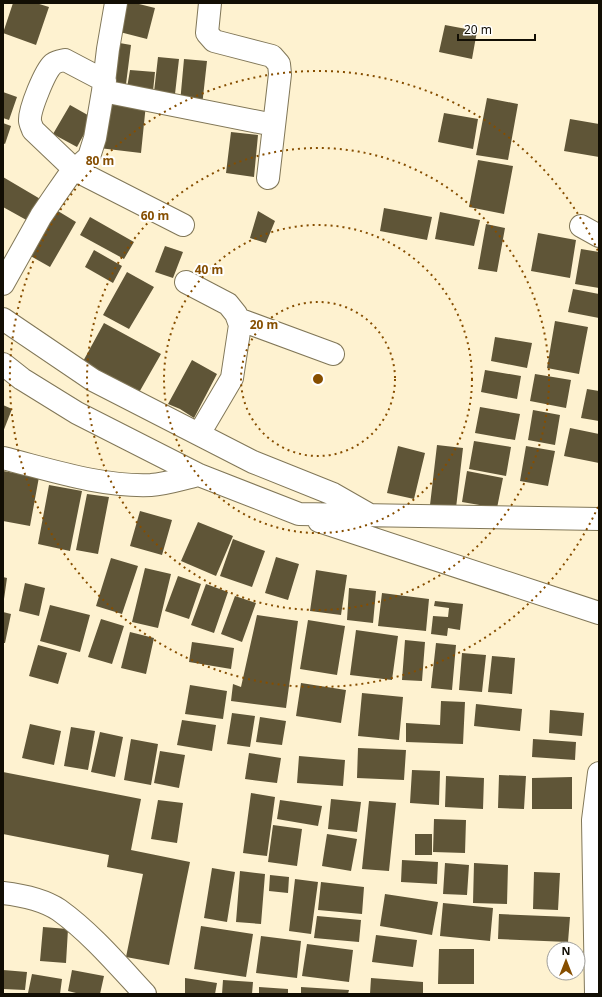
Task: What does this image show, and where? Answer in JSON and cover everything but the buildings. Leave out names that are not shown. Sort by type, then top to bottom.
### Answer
[{"type":"street","points":[[3,284],[41,216],[70,174],[89,157],[95,138],[116,3]]},
{"type":"street","points":[[210,3],[207,33],[214,41],[272,56],[279,64],[280,74],[268,178]]},
{"type":"street","points":[[182,225],[75,170],[33,130],[30,121],[32,111],[47,73],[52,65],[58,61],[65,60],[104,86],[274,125]]},
{"type":"street","points":[[186,282],[228,304],[236,314],[240,325],[232,378],[199,434]]},
{"type":"street","points":[[3,319],[93,380],[253,462],[333,494],[370,515]]},
{"type":"street","points":[[238,319],[333,354]]},
{"type":"street","points":[[3,364],[22,379],[77,413],[199,475],[299,514],[599,613]]},
{"type":"street","points":[[3,458],[118,484],[152,485],[199,475]]},
{"type":"street","points":[[299,514],[599,519]]},
{"type":"street","points":[[596,994],[592,820],[599,773]]},
{"type":"street","points":[[3,893],[35,900],[58,909],[96,943],[145,994]]}]
